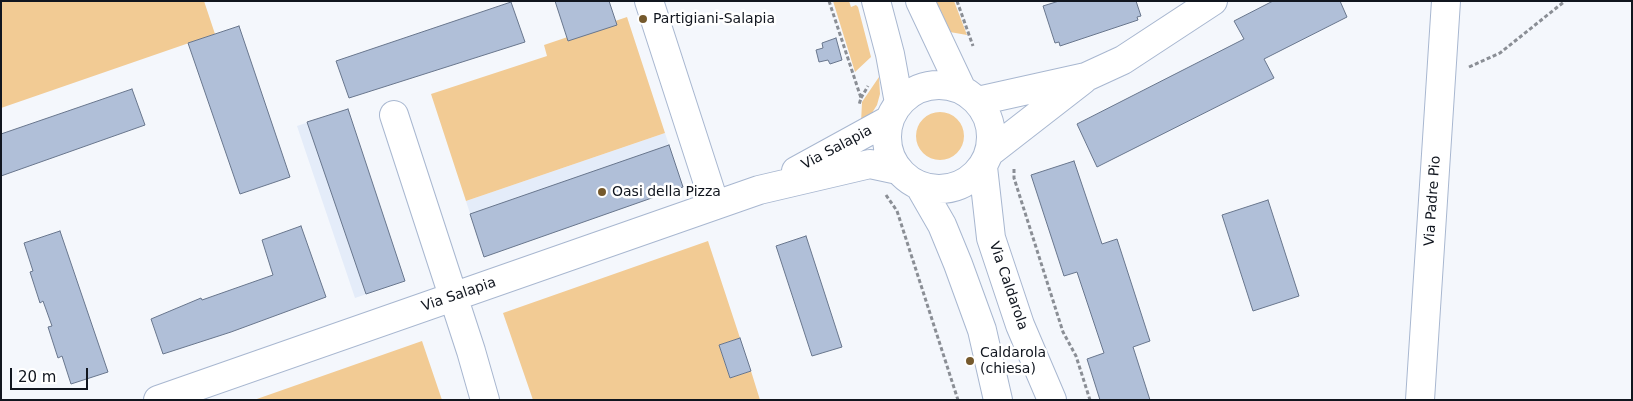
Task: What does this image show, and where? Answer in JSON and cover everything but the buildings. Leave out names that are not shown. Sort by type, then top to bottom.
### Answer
[{"type":"street","points":[[649,1],[715,205]]},
{"type":"street","points":[[876,1],[890,54],[894,111],[886,138],[890,155],[899,181],[942,225],[982,330],[998,400]]},
{"type":"street","points":[[920,1],[970,96]]},
{"type":"street","points":[[899,181],[940,189],[961,185],[973,177],[986,160],[1086,77],[1123,60],[1212,1]]},
{"type":"street","name":"Via Padre Pio","points":[[1420,400],[1446,1]]},
{"type":"street","points":[[970,96],[1086,77]]},
{"type":"street","points":[[894,111],[912,92],[928,85],[952,86],[970,96],[986,112],[992,139],[986,160]]},
{"type":"street","name":"Via Salapia","points":[[759,190],[894,111]]},
{"type":"street","points":[[394,115],[485,400]]},
{"type":"street","name":"Via Caldarola","points":[[986,160],[991,238],[1020,325],[1052,400]]},
{"type":"street","name":"Via Salapia","points":[[158,400],[759,190],[870,164],[899,181]]},
{"type":"path","points":[[829,1],[861,98],[856,114]]},
{"type":"path","points":[[1441,80],[1500,53],[1565,1]]},
{"type":"path","points":[[1014,178],[1064,332],[1076,356],[1090,400]]},
{"type":"path","points":[[899,181],[898,211],[958,400]]},
{"type":"shaded area","points":[[1,1],[204,1],[215,34],[1,108]]},
{"type":"shaded area","points":[[833,1],[849,1],[851,7],[856,5],[858,7],[871,57],[855,72]]},
{"type":"shaded area","points":[[932,1],[954,1],[967,35],[944,31]]},
{"type":"shaded area","points":[[627,17],[665,133],[466,201],[431,94],[547,56],[544,45]]},
{"type":"shaded area","points":[[879,77],[880,94],[877,105],[870,116],[861,123],[862,102]]},
{"type":"shaded area","points":[[348,109],[405,281],[355,298],[297,126]]},
{"type":"shaded area","points":[[940,112],[949,114],[957,119],[962,127],[964,136],[962,145],[957,153],[949,158],[940,160],[931,158],[923,153],[918,145],[916,136],[918,127],[923,119],[931,114]]},
{"type":"shaded area","points":[[665,133],[683,187],[484,257],[466,201]]},
{"type":"shaded area","points":[[708,241],[740,338],[719,345],[730,378],[751,371],[760,400],[533,400],[503,313]]},
{"type":"shaded area","points":[[422,341],[442,400],[254,400]]},
{"type":"place","name":"Partigiani-Salapia","points":[[643,19]]},
{"type":"place","name":"Oasi della Pizza","points":[[602,192]]},
{"type":"place","name":"Caldarola (chiesa)","points":[[970,361]]}]
